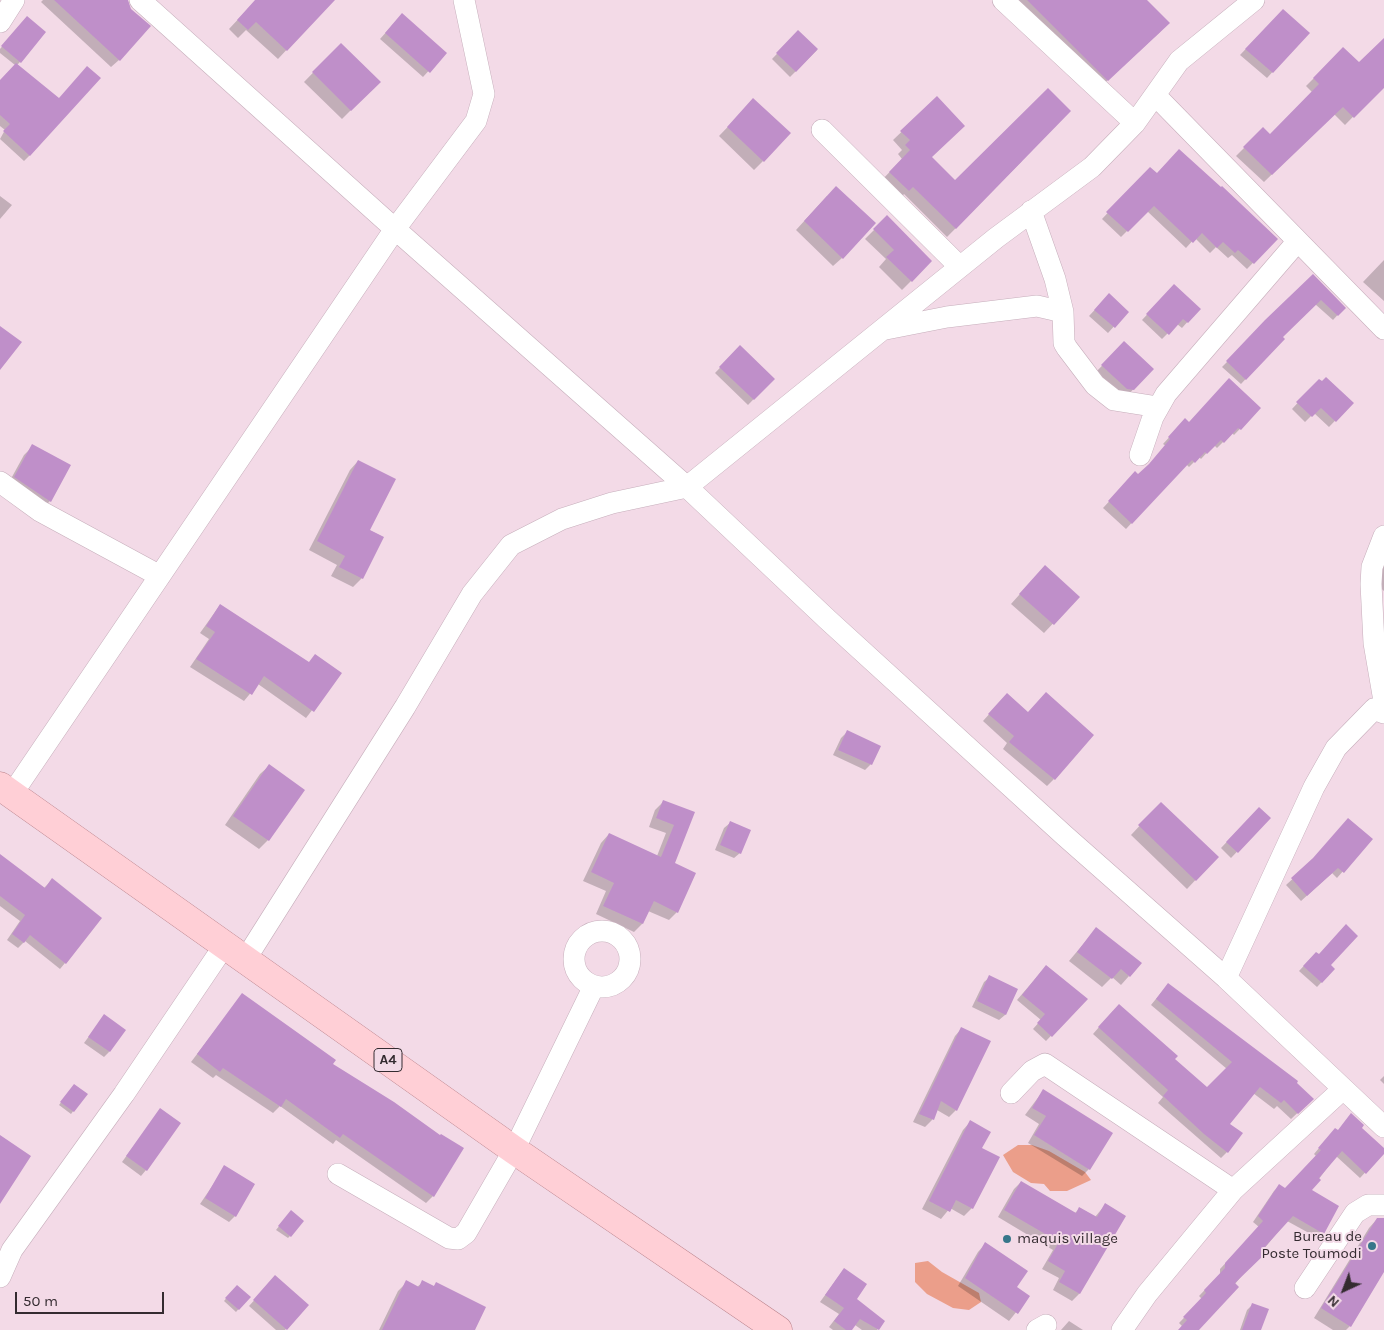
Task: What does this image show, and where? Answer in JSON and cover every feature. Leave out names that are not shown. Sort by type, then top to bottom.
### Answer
[{"type":"main road","name":"A4","points":[[6,790],[514,1150],[778,1330]]},
{"type":"street","points":[[0,22],[14,0]]},
{"type":"street","points":[[140,0],[395,229],[687,486],[828,620],[1065,836],[1226,978],[1384,1126]]},
{"type":"street","points":[[6,790],[160,576],[395,229],[476,121],[484,94],[464,0]]},
{"type":"street","points":[[1003,0],[1135,123]]},
{"type":"street","points":[[0,1277],[6,1246],[235,953],[405,707],[472,594],[511,545],[562,519],[612,503],[687,486],[960,267],[1092,167],[1135,123],[1179,61],[1254,0]]},
{"type":"street","points":[[1155,95],[1384,329]]},
{"type":"street","points":[[822,130],[960,267]]},
{"type":"street","points":[[1032,211],[1055,279],[1063,312],[1064,343],[1095,385],[1114,400],[1123,404],[1158,407]]},
{"type":"street","points":[[1140,455],[1158,407],[1166,394],[1297,242]]},
{"type":"street","points":[[885,329],[947,316],[1037,306],[1063,312]]},
{"type":"street","points":[[0,482],[40,510],[160,576]]},
{"type":"street","points":[[1384,536],[1372,566],[1372,584],[1374,643],[1384,701]]},
{"type":"street","points":[[1226,978],[1314,787],[1336,748],[1374,709],[1384,713]]},
{"type":"street","points":[[338,1174],[449,1238],[458,1239],[466,1233],[514,1150],[594,986]]},
{"type":"street","points":[[1011,1093],[1032,1071],[1044,1064],[1233,1190]]},
{"type":"street","points":[[1122,1330],[1180,1252],[1233,1190],[1343,1089]]},
{"type":"street","points":[[1304,1288],[1355,1213],[1368,1205],[1384,1205]]},
{"type":"shaded area","points":[[1018,1145],[1032,1145],[1049,1151],[1085,1172],[1091,1180],[1067,1191],[1050,1191],[1044,1184],[1031,1183],[1013,1172],[1003,1155]]},
{"type":"shaded area","points":[[928,1261],[942,1272],[979,1293],[981,1302],[969,1310],[953,1308],[927,1294],[915,1282],[915,1263]]},
{"type":"building","points":[[54,0],[128,0],[131,9],[151,26],[120,61]]},
{"type":"building","points":[[255,0],[335,0],[287,51],[256,22],[248,30],[237,20]]},
{"type":"building","points":[[1027,0],[1147,0],[1170,23],[1108,81]]},
{"type":"building","points":[[1283,9],[1310,33],[1273,73],[1245,49]]},
{"type":"building","points":[[402,13],[447,53],[430,73],[385,33]]},
{"type":"building","points":[[27,16],[46,32],[21,63],[1,46]]},
{"type":"building","points":[[798,30],[818,49],[796,72],[776,53]]},
{"type":"building","points":[[1384,38],[1384,88],[1354,118],[1343,107],[1272,175],[1243,147],[1263,127],[1270,134],[1319,84],[1313,78],[1343,47],[1359,62]]},
{"type":"building","points":[[341,43],[381,82],[351,111],[312,72]]},
{"type":"building","points":[[16,63],[59,98],[87,66],[101,78],[30,156],[3,131],[10,124],[0,115],[0,80]]},
{"type":"building","points":[[1048,88],[1071,111],[956,229],[913,187],[909,191],[889,172],[910,150],[905,145],[910,140],[900,131],[937,96],[965,126],[932,157],[955,180]]},
{"type":"building","points":[[753,98],[791,133],[764,162],[727,127]]},
{"type":"building","points":[[1179,149],[1222,186],[1278,239],[1254,264],[1238,250],[1235,253],[1223,242],[1217,248],[1202,233],[1193,243],[1154,206],[1128,232],[1106,212],[1150,167],[1157,173]]},
{"type":"building","points":[[836,186],[876,223],[843,259],[804,221]]},
{"type":"building","points":[[887,215],[932,261],[912,282],[886,257],[894,250],[873,229]]},
{"type":"building","points":[[1313,274],[1346,308],[1338,316],[1321,300],[1283,337],[1285,339],[1246,380],[1226,361]]},
{"type":"building","points":[[1174,284],[1201,309],[1188,323],[1183,319],[1169,335],[1146,314]]},
{"type":"building","points":[[1109,293],[1129,312],[1115,328],[1094,310]]},
{"type":"building","points":[[0,326],[22,342],[0,370]]},
{"type":"building","points":[[1124,341],[1154,369],[1134,390],[1127,389],[1101,365]]},
{"type":"building","points":[[740,345],[775,379],[754,400],[719,367]]},
{"type":"building","points":[[1326,377],[1354,403],[1336,422],[1321,408],[1312,417],[1296,402],[1319,379],[1322,381]]},
{"type":"building","points":[[1229,378],[1261,408],[1241,430],[1238,428],[1224,443],[1221,440],[1207,454],[1205,452],[1195,463],[1192,460],[1132,524],[1108,501],[1135,471],[1138,474],[1149,464],[1170,439],[1168,437],[1185,418],[1189,422]]},
{"type":"building","points":[[32,444],[71,465],[51,502],[14,477]]},
{"type":"building","points":[[358,460],[396,479],[370,530],[384,537],[363,579],[339,567],[345,556],[317,541]]},
{"type":"building","points":[[1045,565],[1080,597],[1054,625],[1019,594]]},
{"type":"building","points":[[220,604],[309,662],[315,654],[342,673],[314,712],[264,676],[252,695],[196,659],[215,632],[206,626]]},
{"type":"building","points":[[1046,692],[1094,735],[1055,780],[1009,742],[1014,736],[988,714],[1007,693],[1028,712]]},
{"type":"building","points":[[847,730],[881,746],[872,765],[838,750]]},
{"type":"building","points":[[269,764],[305,790],[269,841],[233,816]]},
{"type":"building","points":[[663,800],[695,812],[675,863],[696,873],[678,913],[654,901],[643,924],[603,906],[614,883],[591,872],[609,833],[661,857],[674,825],[656,818]]},
{"type":"building","points":[[1161,802],[1219,857],[1196,881],[1138,825]]},
{"type":"building","points":[[1259,807],[1271,818],[1238,853],[1226,842]]},
{"type":"building","points":[[1348,818],[1373,839],[1344,873],[1338,868],[1307,896],[1291,878],[1313,858]]},
{"type":"building","points":[[730,821],[751,830],[741,854],[720,845]]},
{"type":"building","points":[[0,854],[45,888],[52,878],[102,918],[66,964],[30,935],[24,943],[12,934],[25,915],[0,896]]},
{"type":"building","points":[[1346,924],[1358,936],[1331,965],[1335,969],[1322,983],[1303,966],[1316,952],[1319,954]]},
{"type":"building","points":[[1096,927],[1142,963],[1130,977],[1121,969],[1112,979],[1077,952]]},
{"type":"building","points":[[1046,965],[1088,999],[1052,1037],[1037,1023],[1045,1014],[1022,995]]},
{"type":"building","points":[[989,975],[1018,989],[1006,1015],[977,1001]]},
{"type":"building","points":[[1168,983],[1298,1081],[1297,1083],[1314,1099],[1298,1114],[1284,1100],[1281,1103],[1260,1087],[1230,1124],[1243,1133],[1228,1153],[1204,1134],[1163,1096],[1168,1090],[1098,1027],[1119,1004],[1178,1056],[1175,1059],[1207,1087],[1232,1062],[1156,999]]},
{"type":"building","points":[[242,993],[336,1060],[333,1064],[394,1102],[440,1135],[464,1148],[434,1197],[343,1134],[340,1138],[286,1099],[281,1107],[223,1068],[220,1072],[197,1054]]},
{"type":"building","points":[[104,1014],[126,1030],[110,1052],[88,1037]]},
{"type":"building","points":[[961,1027],[991,1041],[957,1111],[941,1101],[934,1120],[919,1114]]},
{"type":"building","points":[[74,1084],[88,1094],[74,1112],[60,1102]]},
{"type":"building","points":[[1043,1089],[1113,1133],[1090,1170],[1034,1135],[1046,1116],[1032,1108]]},
{"type":"building","points":[[160,1108],[181,1123],[147,1171],[126,1156]]},
{"type":"building","points":[[1351,1113],[1364,1125],[1362,1128],[1384,1148],[1384,1154],[1366,1174],[1342,1151],[1319,1178],[1321,1180],[1312,1190],[1339,1206],[1324,1234],[1293,1216],[1263,1249],[1266,1253],[1235,1283],[1239,1287],[1199,1330],[1178,1330],[1187,1320],[1183,1317],[1206,1293],[1204,1290],[1225,1268],[1225,1263],[1263,1221],[1258,1216],[1279,1184],[1285,1188],[1321,1150],[1318,1148],[1335,1128],[1338,1130]]},
{"type":"building","points":[[970,1120],[991,1132],[982,1148],[1000,1157],[973,1209],[956,1200],[950,1212],[929,1201]]},
{"type":"building","points":[[0,1135],[31,1156],[0,1204]]},
{"type":"building","points":[[224,1165],[255,1184],[236,1217],[205,1198]]},
{"type":"building","points":[[1021,1181],[1076,1213],[1079,1207],[1097,1217],[1105,1203],[1126,1216],[1080,1294],[1059,1282],[1065,1271],[1048,1261],[1059,1242],[1004,1210]]},
{"type":"building","points":[[291,1210],[304,1221],[291,1237],[278,1226]]},
{"type":"building","name":"Bureau de Poste Toumodi","points":[[1377,1218],[1384,1218],[1384,1272],[1351,1327],[1321,1308]]},
{"type":"building","points":[[985,1242],[1028,1271],[1017,1287],[1030,1296],[1018,1314],[965,1278]]},
{"type":"building","points":[[844,1268],[867,1284],[857,1299],[885,1321],[879,1330],[860,1319],[852,1330],[846,1330],[834,1321],[844,1308],[825,1295]]},
{"type":"building","points":[[275,1275],[309,1305],[287,1330],[253,1300]]},
{"type":"building","points":[[406,1280],[419,1287],[422,1280],[434,1286],[436,1282],[486,1307],[475,1330],[382,1330]]},
{"type":"building","points":[[237,1285],[251,1297],[239,1310],[225,1298]]},
{"type":"building","points":[[1252,1303],[1269,1309],[1261,1330],[1242,1330]]},
{"type":"place","name":"maquis village","points":[[1007,1239]]},
{"type":"place","name":"Bureau de Poste Toumodi","points":[[1372,1246]]}]
